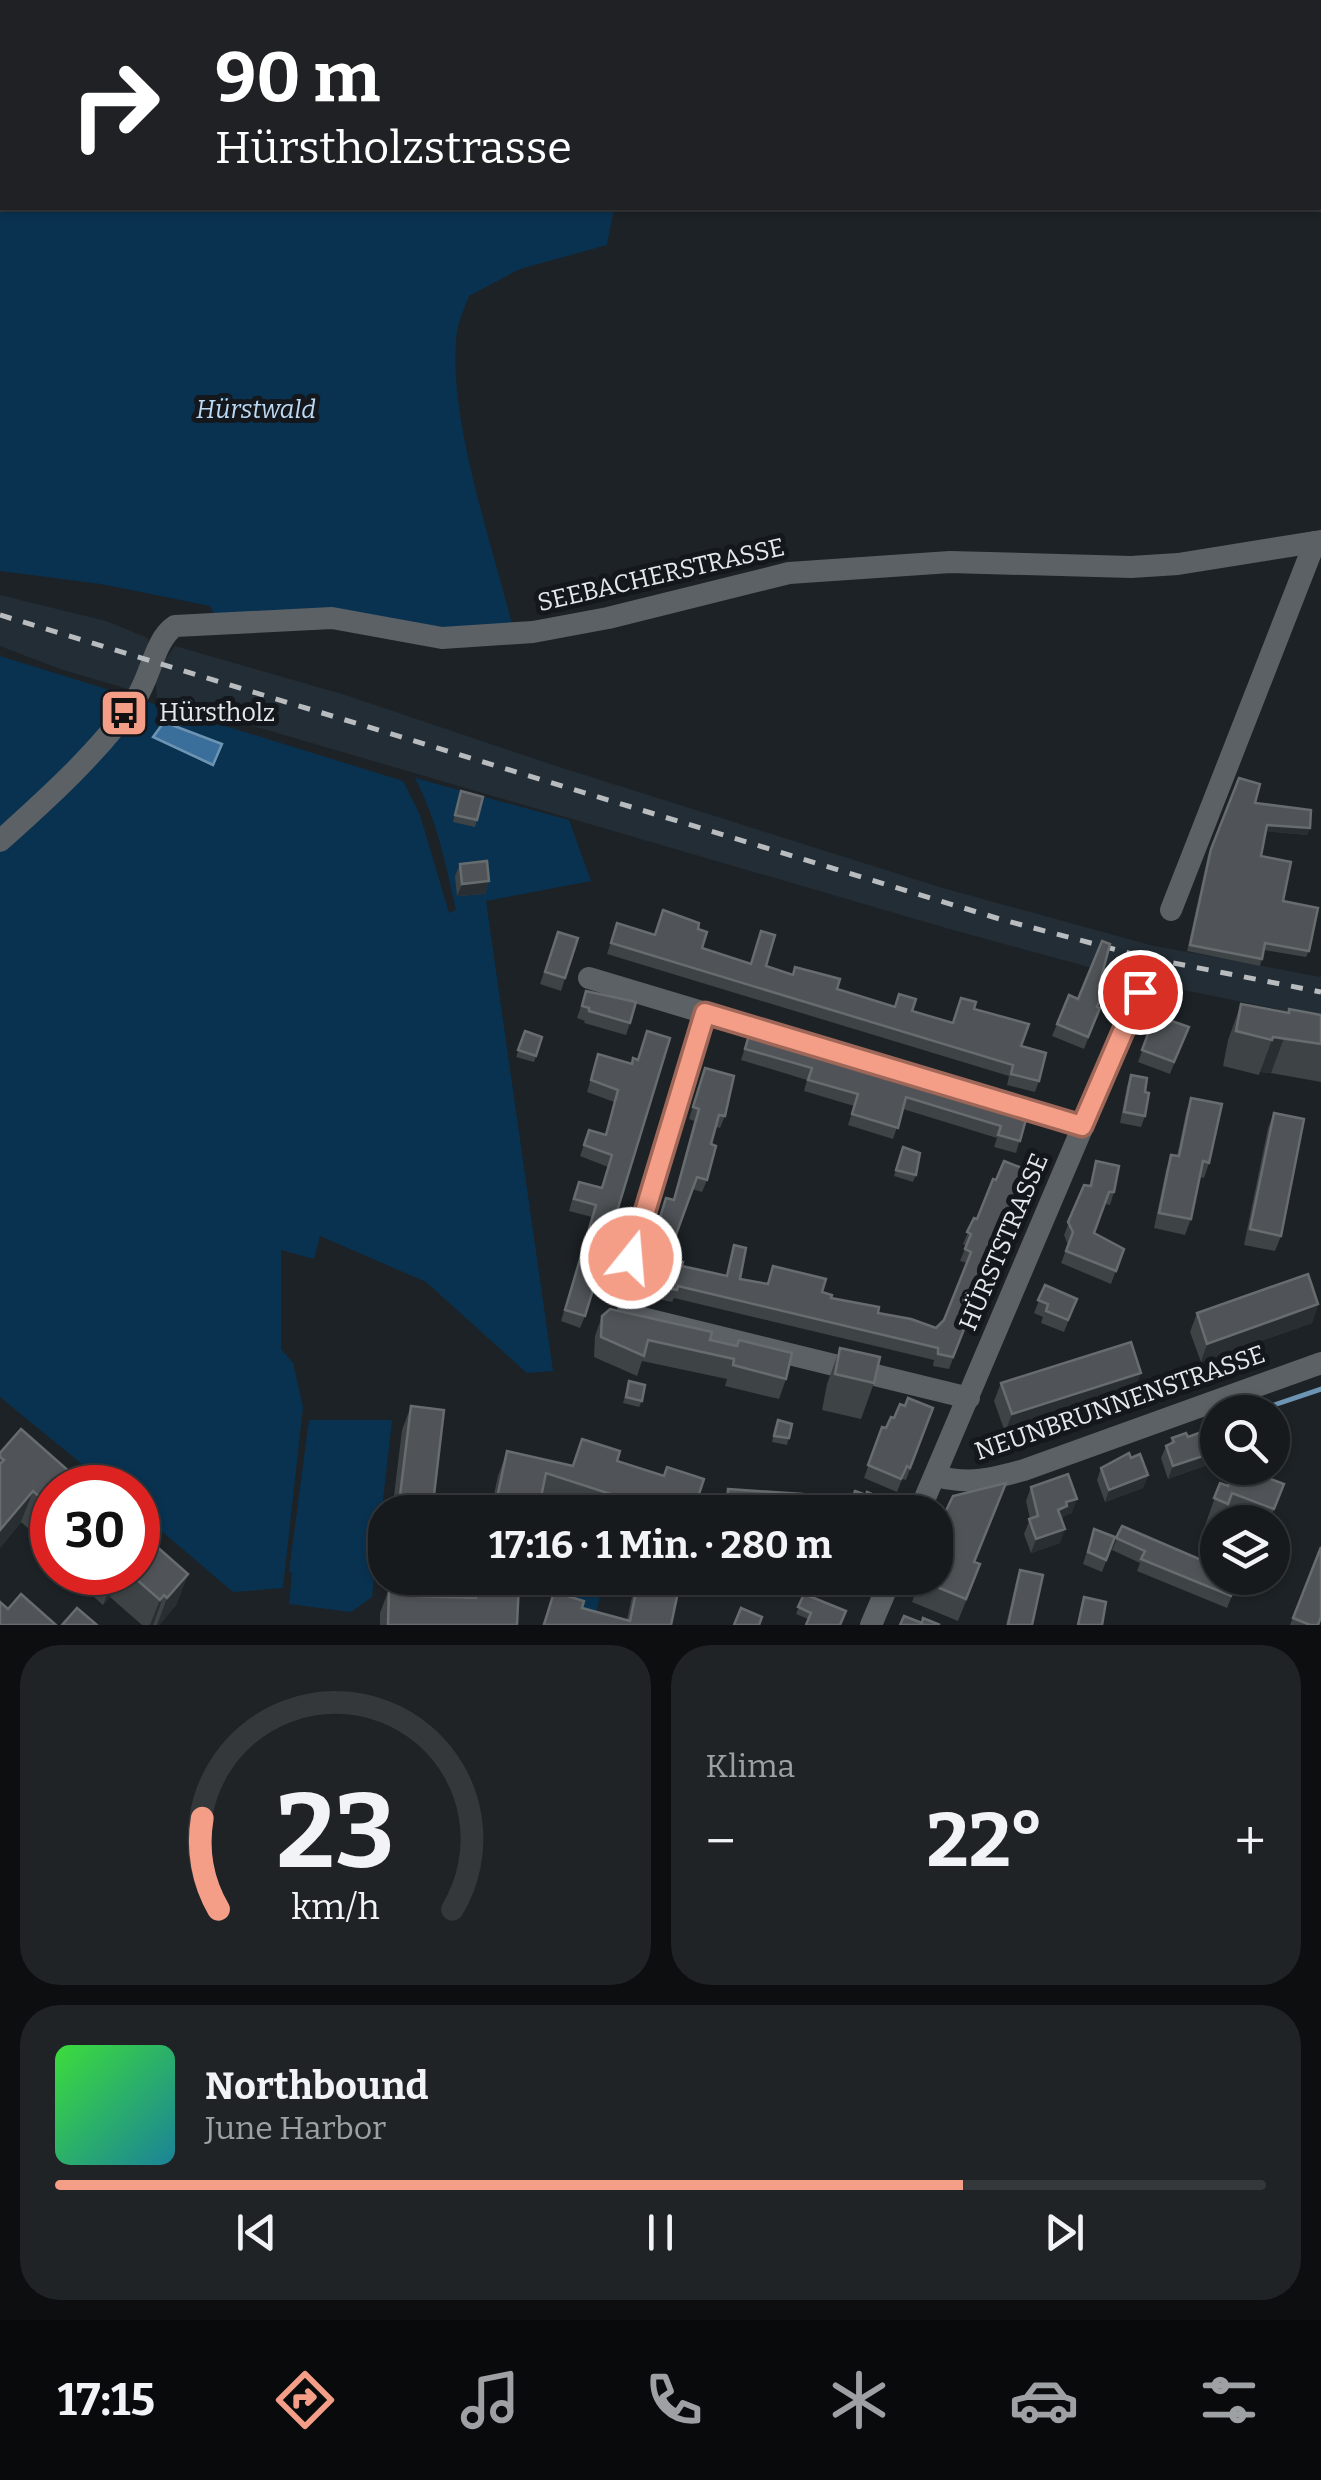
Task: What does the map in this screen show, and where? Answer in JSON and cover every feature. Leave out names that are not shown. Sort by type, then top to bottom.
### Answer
[{"type":"street","name":"SEEBACHERSTRASSE","points":[[0,841],[57,790],[132,704],[149,678],[163,634],[175,626],[332,618],[442,638],[534,632],[608,618],[789,573],[950,562],[1130,567],[1178,564],[1318,542]]},
{"type":"street","points":[[1171,910],[1318,542]]},
{"type":"street","points":[[589,978],[1082,1126]]},
{"type":"street","name":"HÜRSTSTRASSE","points":[[926,1495],[1140,992]]},
{"type":"street","points":[[705,1013],[631,1258],[624,1297],[626,1308],[638,1317],[968,1398]]},
{"type":"street","name":"NEUNBRUNNENSTRASSE","points":[[936,1476],[983,1482],[1024,1470],[1321,1363]]},
{"type":"street","points":[[871,1625],[884,1595]]},
{"type":"shaded area","points":[[0,595],[106,621],[148,638],[149,646],[131,690],[0,646]]},
{"type":"shaded area","points":[[175,646],[342,694],[943,888],[1150,945],[1321,977],[1321,1018],[1144,982],[953,930],[157,698],[155,680],[159,668]]},
{"type":"shaded area","points":[[164,722],[222,744],[213,765],[153,737]]},
{"type":"green space","name":"Hürstwald","points":[[0,210],[614,210],[607,245],[520,269],[469,296],[457,332],[455,365],[465,440],[513,628],[439,632],[214,614],[210,606],[101,584],[0,571]]},
{"type":"green space","points":[[0,656],[403,781],[420,815],[449,913],[456,910],[444,860],[415,778],[569,820],[591,881],[486,901],[553,1371],[527,1373],[426,1282],[320,1236],[314,1259],[281,1250],[281,1349],[293,1363],[303,1407],[283,1588],[233,1592],[160,1530],[160,1465],[83,1465],[0,1397]]},
{"type":"green space","points":[[309,1420],[392,1420],[384,1495],[368,1495],[368,1595],[372,1597],[351,1612],[289,1604],[289,1571]]},
{"type":"green space","points":[[563,1595],[600,1595],[595,1620],[565,1601]]},
{"type":"building","points":[[1239,778],[1260,784],[1255,803],[1311,810],[1310,828],[1267,825],[1261,856],[1291,862],[1283,901],[1318,908],[1309,951],[1265,943],[1262,959],[1190,945],[1211,849]]},
{"type":"building","points":[[461,791],[483,797],[477,820],[455,815]]},
{"type":"building","points":[[487,861],[489,881],[462,884],[460,864]]},
{"type":"building","points":[[663,910],[699,923],[698,929],[707,932],[702,948],[751,964],[761,931],[775,935],[766,966],[793,975],[795,967],[840,979],[837,989],[895,1007],[899,994],[916,999],[912,1011],[953,1023],[961,998],[976,1002],[974,1009],[1029,1024],[1021,1046],[1046,1053],[1039,1081],[1011,1074],[1013,1065],[611,943],[617,923],[655,935]]},
{"type":"building","points":[[558,932],[578,938],[565,978],[545,972]]},
{"type":"building","points":[[1102,941],[1110,944],[1099,986],[1104,988],[1088,1037],[1057,1024],[1069,995],[1078,999]]},
{"type":"building","points":[[586,991],[636,1002],[630,1023],[582,1006]]},
{"type":"building","points":[[1241,1004],[1321,1015],[1321,1044],[1273,1037],[1272,1040],[1236,1031]]},
{"type":"building","points":[[1155,1015],[1189,1027],[1174,1062],[1142,1050]]},
{"type":"building","points":[[525,1031],[542,1037],[536,1056],[518,1050]]},
{"type":"building","points":[[647,1031],[670,1038],[585,1316],[565,1310],[596,1205],[574,1199],[579,1182],[602,1188],[612,1155],[584,1145],[589,1130],[606,1135],[618,1090],[591,1080],[598,1054],[632,1064],[633,1058],[638,1060]]},
{"type":"building","points":[[749,1035],[768,1040],[770,1035],[1028,1112],[1020,1141],[998,1135],[1001,1126],[906,1097],[898,1128],[852,1114],[858,1094],[808,1080],[812,1068],[745,1049]]},
{"type":"building","points":[[705,1068],[734,1076],[725,1116],[719,1115],[711,1144],[716,1146],[707,1180],[697,1177],[673,1243],[654,1237],[666,1198],[674,1200],[699,1109],[693,1107]]},
{"type":"building","points":[[1131,1075],[1147,1078],[1145,1116],[1124,1112]]},
{"type":"building","points":[[1191,1098],[1222,1104],[1209,1163],[1203,1161],[1191,1219],[1159,1213],[1171,1155],[1179,1156]]},
{"type":"building","points":[[1274,1113],[1304,1119],[1281,1236],[1250,1229]]},
{"type":"building","points":[[903,1147],[920,1153],[916,1175],[896,1170]]},
{"type":"building","points":[[1004,1161],[1027,1170],[953,1357],[938,1354],[938,1348],[678,1286],[677,1290],[658,1286],[664,1258],[727,1276],[734,1245],[746,1248],[740,1279],[768,1284],[773,1266],[826,1279],[822,1292],[832,1295],[831,1298],[879,1307],[878,1313],[936,1328],[944,1320],[971,1252],[965,1249],[971,1234],[967,1232]]},
{"type":"building","points":[[1096,1161],[1119,1166],[1114,1192],[1109,1192],[1094,1233],[1124,1249],[1116,1271],[1066,1251],[1073,1232],[1068,1222],[1084,1185],[1091,1186]]},
{"type":"building","points":[[1308,1274],[1318,1304],[1207,1344],[1197,1313]]},
{"type":"building","points":[[1045,1285],[1077,1299],[1068,1320],[1046,1311],[1048,1304],[1038,1300]]},
{"type":"building","points":[[610,1309],[712,1332],[710,1340],[737,1346],[739,1340],[792,1353],[786,1379],[733,1365],[734,1359],[648,1340],[644,1356],[601,1337],[602,1316]]},
{"type":"building","points":[[1131,1342],[1141,1373],[1012,1414],[1001,1383]]},
{"type":"building","points":[[840,1348],[880,1357],[874,1383],[835,1374]]},
{"type":"building","points":[[629,1381],[645,1385],[642,1401],[626,1397]]},
{"type":"building","points":[[908,1398],[933,1408],[910,1468],[907,1466],[901,1479],[868,1465],[882,1427],[886,1428]]},
{"type":"building","points":[[411,1406],[444,1410],[434,1495],[400,1495]]},
{"type":"building","points":[[778,1420],[792,1424],[789,1438],[774,1436]]},
{"type":"building","points":[[21,1429],[62,1465],[30,1465],[30,1495],[0,1530],[0,1464],[4,1460],[0,1453]]},
{"type":"building","points":[[1186,1433],[1188,1437],[1200,1433],[1200,1457],[1173,1466],[1166,1446],[1174,1442],[1172,1438]]},
{"type":"building","points":[[582,1439],[620,1451],[617,1461],[664,1476],[667,1467],[704,1479],[699,1495],[614,1495],[546,1473],[541,1495],[498,1495],[507,1451],[573,1466]]},
{"type":"building","points":[[1129,1453],[1131,1458],[1140,1454],[1148,1475],[1109,1490],[1101,1468]]},
{"type":"building","points":[[1068,1474],[1077,1499],[1058,1510],[1065,1529],[1036,1539],[1029,1519],[1038,1516],[1031,1487]]},
{"type":"building","points":[[1006,1483],[974,1562],[980,1564],[966,1599],[953,1594],[953,1496]]},
{"type":"building","points":[[1219,1485],[1284,1485],[1276,1505],[1264,1505],[1232,1493],[1228,1504],[1214,1498]]},
{"type":"building","points":[[728,1489],[802,1494],[802,1495],[728,1495]]},
{"type":"building","points":[[1122,1526],[1200,1559],[1200,1583],[1141,1559],[1145,1551],[1116,1538]]},
{"type":"building","points":[[1094,1529],[1115,1537],[1106,1560],[1088,1552]]},
{"type":"building","points":[[1321,1547],[1321,1617],[1318,1625],[1310,1625],[1293,1618]]},
{"type":"building","points":[[160,1549],[188,1574],[167,1598],[164,1595],[160,1600],[154,1595],[160,1595]]},
{"type":"building","points":[[1020,1570],[1043,1575],[1032,1625],[1008,1625]]},
{"type":"building","points":[[21,1594],[56,1625],[0,1625],[0,1602],[8,1609]]},
{"type":"building","points":[[389,1595],[518,1595],[517,1625],[388,1625]]},
{"type":"building","points":[[553,1595],[584,1601],[582,1608],[630,1621],[635,1595],[677,1595],[671,1625],[544,1625]]},
{"type":"building","points":[[806,1595],[846,1611],[840,1625],[806,1625],[811,1613],[798,1607]]},
{"type":"building","points":[[1084,1597],[1106,1602],[1102,1625],[1078,1625]]},
{"type":"building","points":[[77,1608],[97,1625],[62,1625]]},
{"type":"building","points":[[741,1608],[762,1617],[759,1625],[734,1625]]},
{"type":"building","points":[[904,1616],[922,1623],[923,1618],[940,1625],[900,1625]]},
{"type":"waterway","points":[[1290,1400],[1321,1389]]},
{"type":"railway","points":[[0,615],[1003,920],[1148,958],[1321,992]]},
{"type":"place","name":"Hürstholz","points":[[124,713]]},
{"type":"route","points":[[631,1258],[705,1013],[1082,1126],[1140,992]]}]
